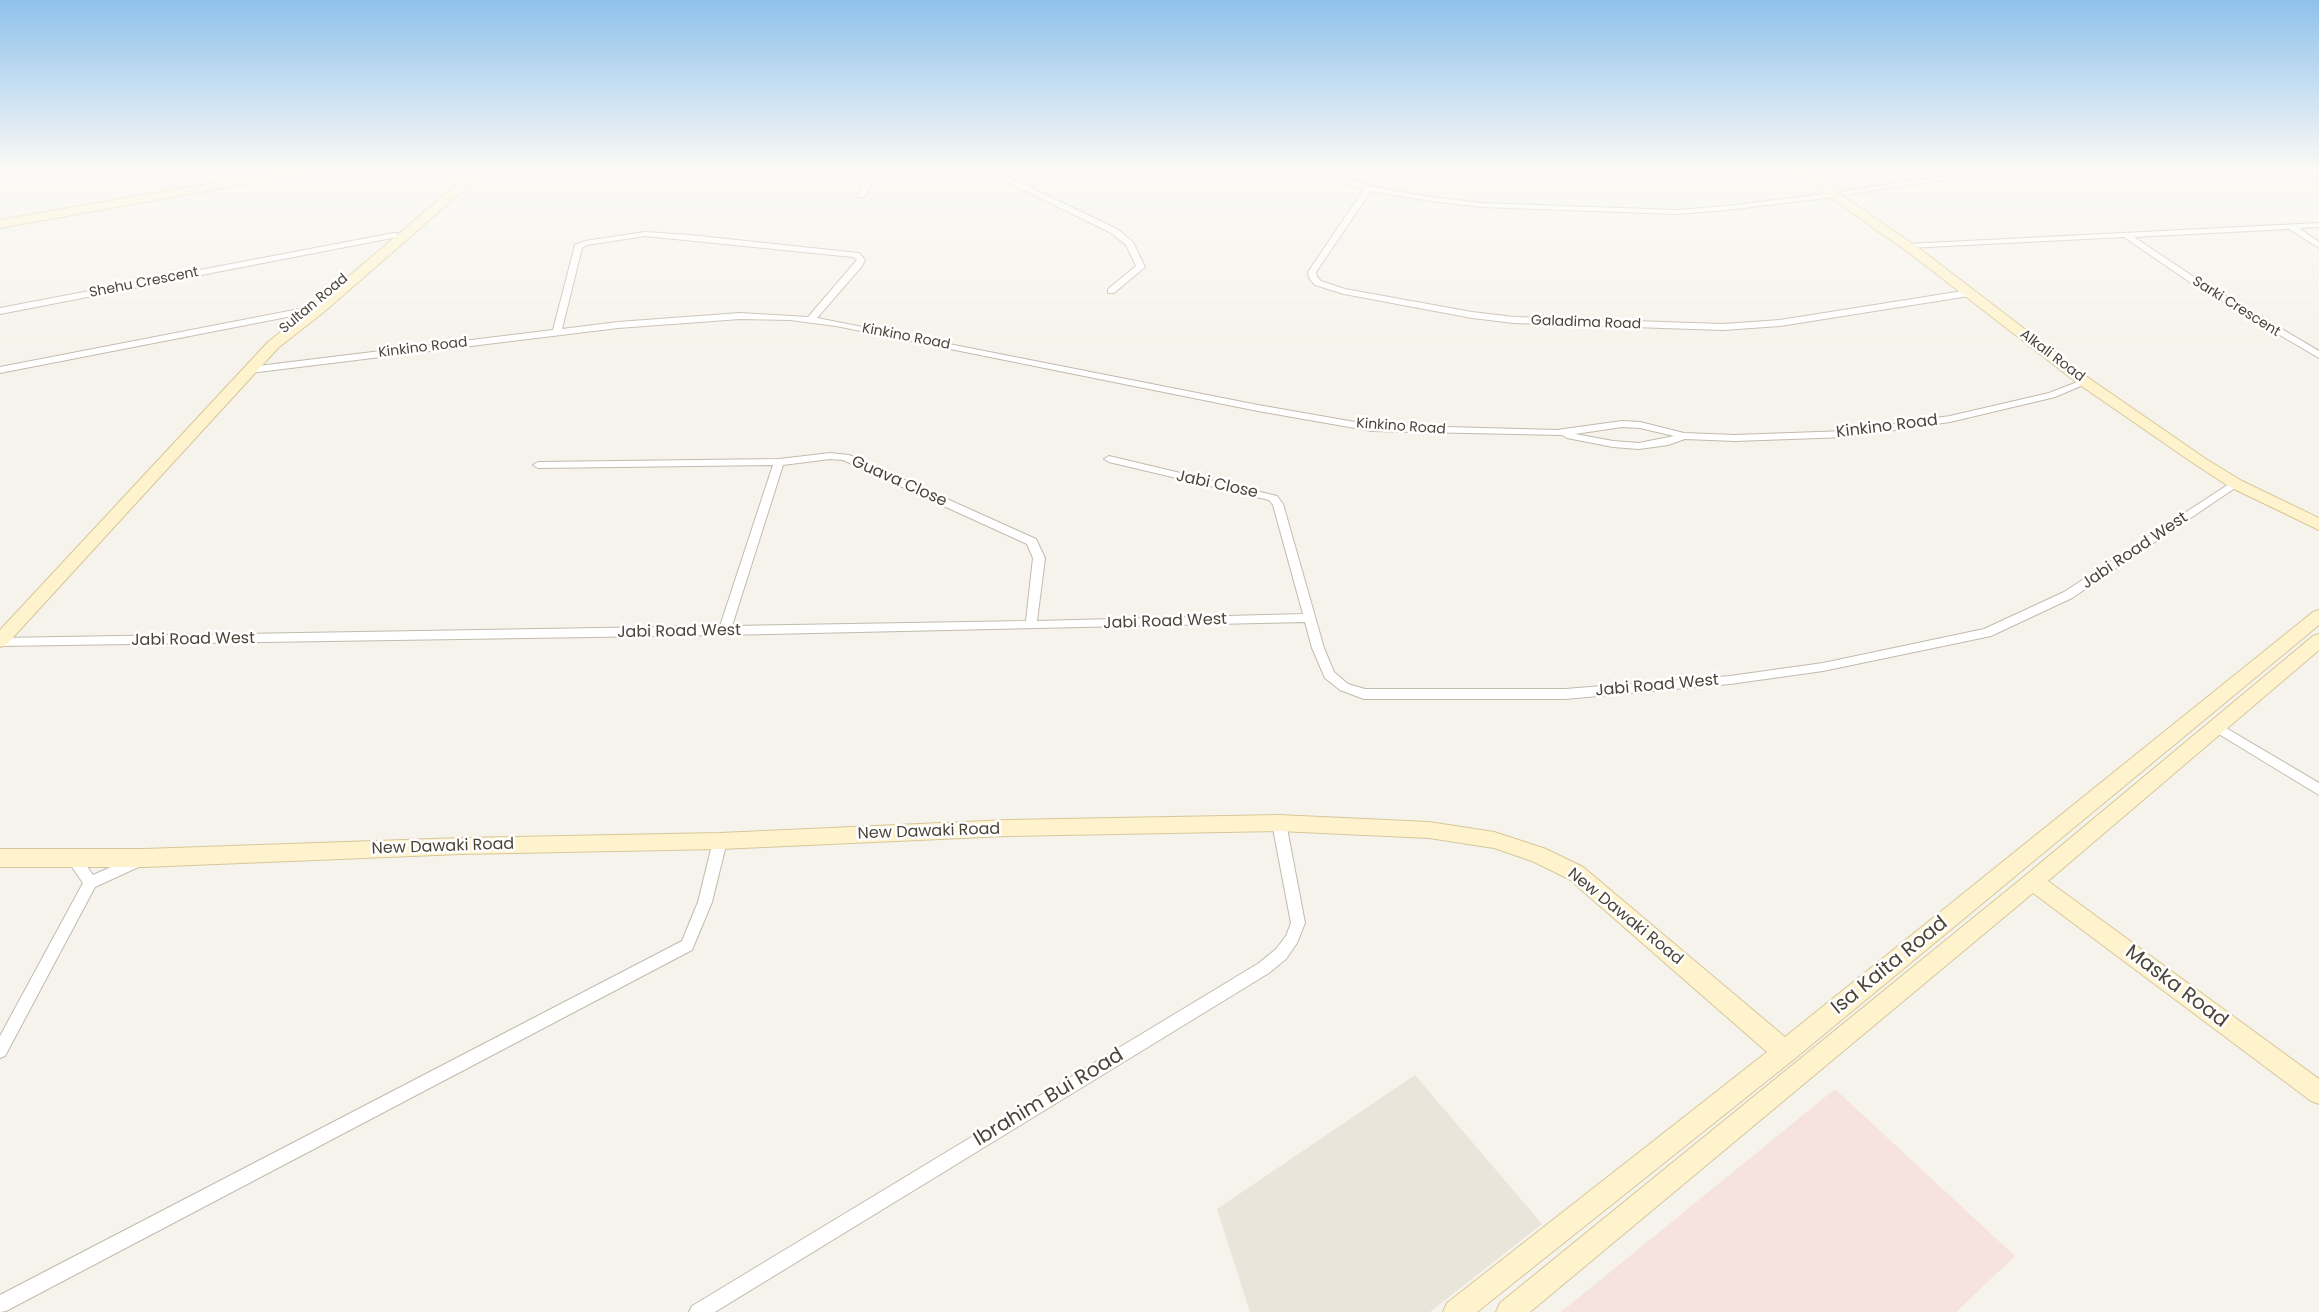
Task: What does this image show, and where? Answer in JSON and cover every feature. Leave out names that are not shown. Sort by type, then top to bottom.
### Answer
[{"type":"street","name":"Sultan Road","points":[[170,449],[264,345],[315,310],[400,230]]},
{"type":"street","name":"Sultan Road","points":[[170,449],[273,345],[409,230]]},
{"type":"street","points":[[1112,230],[1130,244],[1141,267],[1112,291]]},
{"type":"street","name":"Galadima Road","points":[[1340,230],[1312,272],[1313,278],[1318,283],[1344,291],[1482,316],[1560,322],[1700,326],[1780,323],[1969,293]]},
{"type":"street","name":"Alkali Road","points":[[1891,230],[2094,378],[2211,459],[2319,514]]},
{"type":"street","points":[[1914,246],[2224,230]]},
{"type":"street","points":[[2296,230],[2319,246]]},
{"type":"street","points":[[557,332],[578,247],[585,243],[645,234],[856,255],[861,260],[858,266],[811,319]]},
{"type":"street","name":"Shehu Crescent","points":[[0,312],[394,235]]},
{"type":"street","name":"Sarki Crescent","points":[[2126,235],[2204,286],[2319,355]]},
{"type":"street","name":"Alkali Road","points":[[1914,246],[1969,293],[2085,382],[2236,484],[2319,525]]},
{"type":"street","points":[[0,370],[315,310]]},
{"type":"street","name":"Kinkino Road","points":[[250,370],[557,332],[740,316],[811,319],[1258,408],[1372,428],[1557,433],[1622,424],[1640,425],[1684,436],[1735,438],[1846,434],[1950,419],[2052,395],[2085,382]]},
{"type":"street","name":"Kinkino Road","points":[[1557,433],[1613,444],[1640,446],[1662,444],[1684,436]]},
{"type":"street","points":[[0,626],[170,449]]},
{"type":"street","name":"Guava Close","points":[[538,465],[779,462],[830,456],[845,457],[1032,542],[1039,558],[1032,625]]},
{"type":"street","name":"Jabi Close","points":[[1109,459],[1273,498],[1278,504],[1310,618]]},
{"type":"street","points":[[724,631],[779,462]]},
{"type":"street","points":[[0,642],[153,467]]},
{"type":"street","name":"Jabi Road West","points":[[0,642],[724,631],[1310,618],[1318,648],[1329,675],[1344,687],[1364,694],[1565,694],[1741,678],[1823,667],[1987,633],[2068,596],[2236,484]]},
{"type":"street","name":"Isa Kaita Road","points":[[1511,1311],[2033,881],[2216,727],[2287,654],[2319,616]]},
{"type":"street","name":"Isa Kaita Road","points":[[1456,1312],[2287,654],[2319,640]]},
{"type":"street","points":[[2216,727],[2319,790]]},
{"type":"street","name":"New Dawaki Road","points":[[0,858],[144,858],[461,846],[720,841],[1007,828],[1279,823],[1429,830],[1494,840],[1539,855],[1576,873],[1785,1052]]},
{"type":"street","name":"Ibrahim Bui Road","points":[[698,1312],[1264,968],[1281,954],[1292,939],[1298,923],[1279,823]]},
{"type":"street","points":[[0,1305],[687,945],[705,902],[720,841]]},
{"type":"street","points":[[73,858],[90,883]]},
{"type":"street","points":[[0,1051],[90,883],[144,858]]},
{"type":"street","name":"Maska Road","points":[[2033,881],[2319,1094]]},
{"type":"street","points":[[1597,1200],[1618,1223]]},
{"type":"shaded area","points":[[1415,1075],[1542,1224],[1430,1312],[1250,1312],[1217,1209]]},
{"type":"shaded area","points":[[1835,1089],[2015,1256],[1956,1312],[1561,1312]]}]
